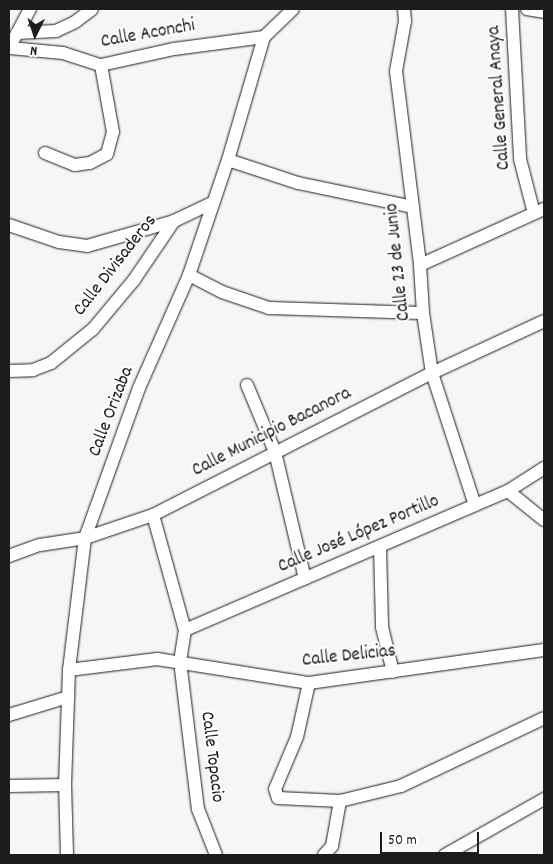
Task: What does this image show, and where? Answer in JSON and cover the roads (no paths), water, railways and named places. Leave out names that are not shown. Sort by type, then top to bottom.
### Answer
[{"type":"street","points":[[9,49],[30,9]]},
{"type":"street","points":[[17,33],[56,31],[75,22],[92,9]]},
{"type":"street","name":"Calle Orizaba","points":[[66,855],[65,785],[68,697],[85,538],[139,388],[189,275],[228,160],[264,38],[293,9]]},
{"type":"street","name":"Calle 23 de Junio","points":[[404,9],[405,21],[396,71],[420,265],[423,313],[432,373],[475,505]]},
{"type":"street","name":"Calle General Anaya","points":[[512,9],[520,159],[539,211]]},
{"type":"street","points":[[527,9],[544,12]]},
{"type":"street","name":"Calle Aconchi","points":[[9,49],[63,52],[101,65],[174,49],[264,38]]},
{"type":"street","points":[[45,153],[75,165],[90,164],[107,154],[113,132],[101,65]]},
{"type":"street","points":[[228,160],[298,183],[413,207]]},
{"type":"street","points":[[9,225],[59,242],[87,246],[174,221],[214,202]]},
{"type":"street","points":[[420,265],[539,211]]},
{"type":"street","name":"Calle Divisaderos","points":[[9,371],[33,370],[51,363],[93,329],[134,280],[174,221]]},
{"type":"street","points":[[189,275],[222,292],[269,308],[423,313]]},
{"type":"street","name":"Calle Municipio Bacanora","points":[[9,556],[40,545],[85,538],[153,515],[432,373],[544,321]]},
{"type":"street","points":[[247,385],[275,452],[304,579]]},
{"type":"street","name":"Calle José López Portillo","points":[[184,630],[380,548],[508,491],[544,468]]},
{"type":"street","points":[[508,491],[544,520]]},
{"type":"street","points":[[153,515],[184,630]]},
{"type":"street","points":[[380,548],[382,627],[393,672]]},
{"type":"street","name":"Calle Topacio","points":[[184,630],[180,661],[198,809],[216,855]]},
{"type":"street","name":"Calle Delicias","points":[[70,670],[157,659],[180,661],[309,683],[544,650]]},
{"type":"street","points":[[309,683],[297,737],[275,789],[278,798],[340,801],[401,786],[544,718]]},
{"type":"street","points":[[9,715],[68,697]]},
{"type":"street","points":[[9,786],[65,785]]},
{"type":"street","points":[[445,855],[544,799]]},
{"type":"street","points":[[324,855],[332,846],[340,801]]}]
